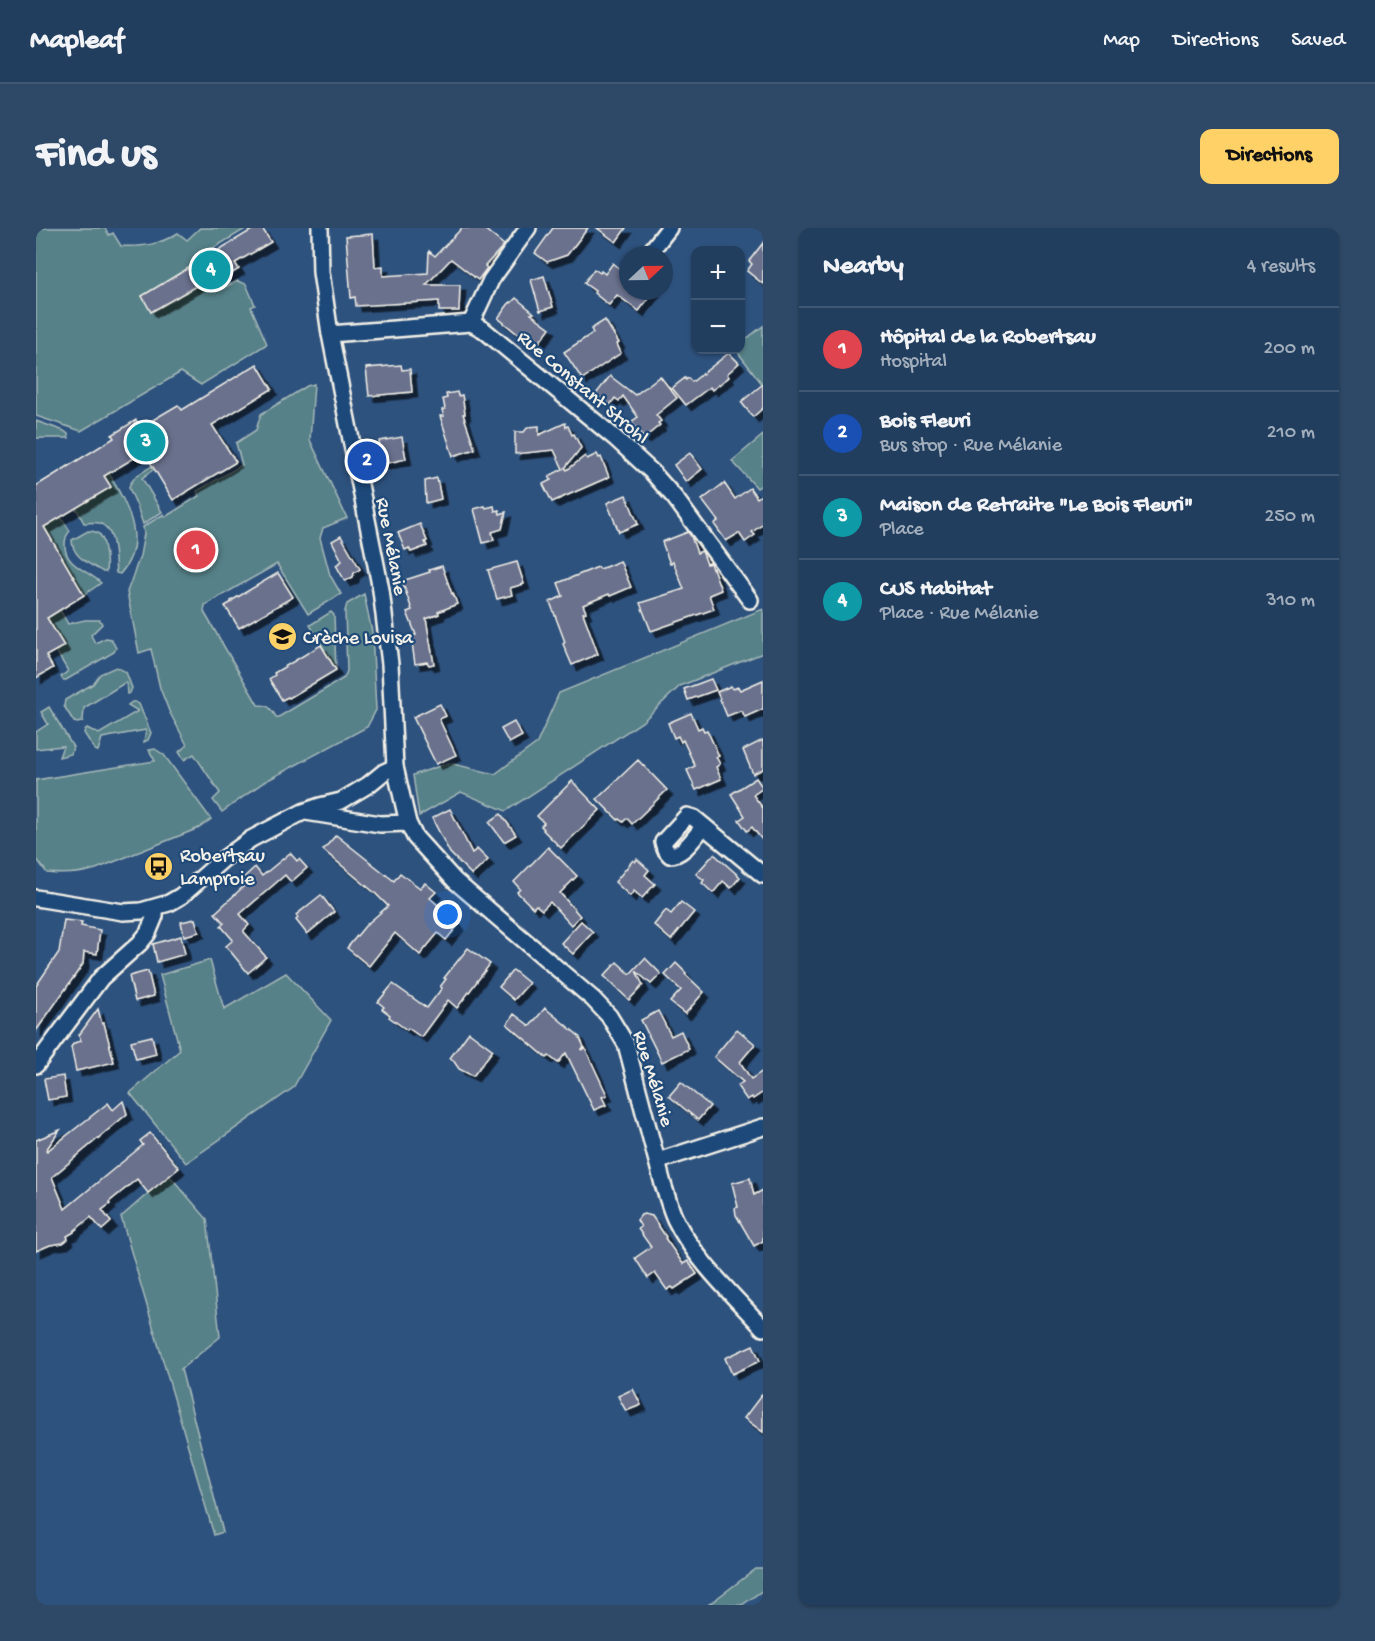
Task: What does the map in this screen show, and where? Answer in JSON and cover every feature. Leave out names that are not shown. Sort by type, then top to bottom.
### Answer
[{"type":"street","name":"Rue Mélanie","points":[[320,228],[321,272],[330,334],[381,590],[390,664],[395,767],[408,823],[415,837],[455,881],[609,1016],[626,1044],[669,1203],[676,1220],[697,1253],[763,1328]]},
{"type":"street","points":[[330,334],[471,323],[491,280],[528,228]]},
{"type":"street","points":[[655,246],[669,228]]},
{"type":"street","name":"Rue Constant Strohl","points":[[471,323],[484,330],[615,438],[652,472],[675,498],[750,600]]},
{"type":"street","points":[[36,898],[112,911],[141,911],[169,903],[181,896],[222,860],[251,839],[303,812],[341,801],[395,767]]},
{"type":"street","points":[[303,812],[380,824],[408,823]]},
{"type":"street","points":[[704,826],[763,875]]},
{"type":"street","points":[[36,1065],[101,978],[148,933],[155,916],[155,908]]},
{"type":"street","points":[[658,1161],[763,1127]]},
{"type":"green space","points":[[36,228],[105,228],[109,235],[113,233],[121,246],[129,246],[157,243],[178,233],[187,240],[200,228],[247,228],[210,250],[212,254],[142,296],[151,312],[212,276],[220,290],[237,281],[246,284],[255,305],[251,307],[267,344],[201,385],[181,372],[81,431],[36,416]]},
{"type":"green space","points":[[763,326],[763,385],[739,354],[745,354],[745,340]]},
{"type":"green space","points":[[314,384],[310,440],[347,518],[323,528],[320,538],[330,575],[341,594],[308,614],[277,564],[205,605],[204,612],[258,705],[268,707],[277,718],[344,678],[347,671],[345,611],[347,604],[364,594],[372,632],[376,710],[367,727],[264,782],[222,812],[213,800],[220,793],[194,754],[184,760],[179,752],[187,745],[160,688],[151,649],[139,653],[127,592],[140,556],[143,527],[164,514],[165,517],[199,496],[197,491],[242,465],[236,443],[256,430],[261,414]]},
{"type":"green space","points":[[36,421],[64,431],[69,438],[36,438]]},
{"type":"green space","points":[[763,435],[763,484],[757,488],[732,461]]},
{"type":"green space","points":[[152,466],[154,469],[142,478],[162,512],[143,524],[129,488],[136,476]]},
{"type":"green space","points":[[109,473],[128,511],[134,536],[129,562],[120,574],[116,573],[114,545],[109,531],[99,523],[84,523],[76,508]]},
{"type":"green space","points":[[61,517],[70,531],[65,542],[68,558],[101,583],[84,595],[44,527]]},
{"type":"green space","points":[[88,531],[98,533],[103,540],[106,572],[87,563],[75,551],[72,540]]},
{"type":"green space","points":[[36,578],[56,612],[60,610],[68,624],[85,620],[100,620],[102,624],[91,635],[95,643],[106,638],[111,639],[116,648],[114,652],[63,680],[61,677],[68,671],[56,651],[64,646],[36,599]]},
{"type":"green space","points":[[763,609],[763,653],[680,686],[642,722],[506,811],[461,792],[419,816],[413,775],[449,763],[495,774],[537,743],[559,693]]},
{"type":"green space","points":[[331,612],[334,615],[336,670],[310,625]]},
{"type":"green space","points":[[116,667],[126,672],[132,688],[130,693],[127,694],[126,682],[84,708],[83,721],[74,722],[64,706],[65,700],[93,684],[100,674]]},
{"type":"green space","points":[[132,702],[139,704],[151,733],[148,740],[144,742],[146,730],[102,738],[98,751],[95,750],[84,733],[85,730],[87,728],[99,734],[138,711],[128,705]]},
{"type":"green space","points":[[49,707],[73,747],[71,754],[59,757],[63,746],[36,749],[36,732],[48,724],[41,712]]},
{"type":"green space","points":[[155,749],[164,755],[211,819],[199,828],[96,869],[72,874],[47,873],[36,858],[36,780],[155,761],[149,750]]},
{"type":"green space","points":[[210,960],[224,1009],[286,973],[331,1020],[293,1088],[186,1163],[130,1093],[180,1050],[160,975]]},
{"type":"green space","points":[[169,1175],[207,1219],[220,1337],[181,1369],[223,1532],[214,1535],[121,1217]]},
{"type":"green space","points":[[756,1569],[763,1569],[763,1590],[742,1605],[708,1605]]},
{"type":"building","points":[[255,228],[262,228],[271,242],[235,263],[239,269],[226,277],[222,271],[151,312],[142,296]]},
{"type":"building","points":[[462,228],[483,228],[504,245],[485,266],[487,268],[478,280],[451,259],[426,285],[460,285],[459,311],[439,311],[439,301],[356,306],[355,297],[351,298],[346,236],[373,234],[375,267],[383,266],[383,276],[428,273],[429,251],[435,256]]},
{"type":"building","points":[[553,228],[588,228],[567,255],[547,262],[535,253]]},
{"type":"building","points":[[597,228],[626,228],[616,242]]},
{"type":"building","points":[[763,243],[763,284],[747,271],[752,264],[749,261]]},
{"type":"building","points":[[613,263],[619,268],[619,296],[617,295],[609,305],[584,283],[594,269],[605,274]]},
{"type":"building","points":[[544,276],[553,307],[540,311],[531,280]]},
{"type":"building","points":[[516,298],[534,313],[531,314],[550,328],[535,348],[498,318]]},
{"type":"building","points":[[624,300],[647,300],[639,311]]},
{"type":"building","points":[[605,320],[619,343],[617,344],[621,353],[582,379],[564,352],[593,333],[591,329]]},
{"type":"building","points":[[728,354],[739,363],[727,374],[729,377],[712,390],[710,387],[686,405],[672,388],[685,378],[692,382]]},
{"type":"building","points":[[257,364],[272,389],[212,425],[236,462],[173,500],[144,452],[104,476],[111,487],[44,527],[84,595],[47,618],[64,646],[46,656],[53,668],[36,678],[36,486],[114,438],[112,435],[136,420],[141,427],[178,405],[182,410]]},
{"type":"building","points":[[401,365],[402,370],[410,369],[412,392],[369,396],[366,368]]},
{"type":"building","points":[[610,376],[635,395],[660,376],[677,398],[656,415],[661,421],[658,423],[660,425],[644,438],[631,422],[638,417],[623,396],[619,401],[615,398],[610,405],[596,394]]},
{"type":"building","points":[[763,384],[763,408],[753,417],[741,402]]},
{"type":"building","points":[[457,392],[458,396],[462,395],[465,414],[463,414],[475,449],[453,456],[440,416],[444,416],[443,399],[447,398],[446,394]]},
{"type":"building","points":[[565,423],[581,448],[565,468],[567,470],[585,456],[587,459],[597,454],[599,458],[601,457],[609,477],[552,502],[543,484],[551,480],[549,476],[563,469],[554,450],[515,454],[515,432],[524,432],[528,427],[539,426],[539,435]]},
{"type":"building","points":[[402,437],[406,459],[383,464],[379,441]]},
{"type":"building","points":[[690,453],[702,469],[686,482],[674,465]]},
{"type":"building","points":[[437,478],[441,499],[426,503],[425,481]]},
{"type":"building","points":[[724,483],[735,499],[750,488],[757,498],[763,494],[763,524],[752,532],[755,535],[745,542],[739,533],[726,541],[714,524],[718,521],[702,500]]},
{"type":"building","points":[[626,495],[638,524],[619,532],[607,503]]},
{"type":"building","points":[[485,506],[486,508],[494,506],[495,511],[499,510],[500,514],[506,512],[502,529],[492,532],[494,540],[483,543],[474,509]]},
{"type":"building","points":[[420,524],[427,546],[411,552],[409,548],[405,550],[398,533]]},
{"type":"building","points":[[688,532],[697,553],[702,551],[707,564],[710,563],[713,568],[721,590],[709,595],[714,609],[651,631],[640,603],[684,589],[673,562],[670,564],[662,542]]},
{"type":"building","points":[[341,536],[360,569],[354,573],[353,577],[345,581],[336,565],[342,561],[332,541]]},
{"type":"building","points":[[620,561],[631,587],[583,605],[586,612],[583,613],[598,654],[572,665],[550,602],[563,596],[558,583]]},
{"type":"building","points":[[517,562],[524,584],[510,588],[512,595],[497,599],[488,570]]},
{"type":"building","points":[[442,566],[457,604],[426,619],[434,664],[429,665],[427,662],[415,664],[411,636],[416,635],[407,612],[412,610],[402,581]]},
{"type":"building","points":[[278,573],[293,597],[239,628],[225,606]]},
{"type":"building","points":[[321,645],[336,670],[282,700],[269,679],[275,675],[274,673]]},
{"type":"building","points":[[711,679],[716,690],[688,700],[684,689]]},
{"type":"building","points":[[763,680],[763,709],[745,717],[742,711],[727,716],[717,692],[731,686],[733,689],[738,687],[740,690]]},
{"type":"building","points":[[440,704],[446,716],[439,719],[456,755],[436,764],[413,717]]},
{"type":"building","points":[[691,713],[698,729],[702,727],[704,731],[707,730],[719,756],[716,757],[720,764],[716,767],[721,779],[696,790],[687,770],[695,766],[683,740],[681,742],[678,736],[674,738],[668,723]]},
{"type":"building","points":[[514,722],[522,736],[509,743],[501,729]]},
{"type":"building","points":[[763,740],[763,769],[753,774],[743,750]]},
{"type":"building","points":[[638,760],[667,790],[632,824],[627,818],[623,822],[618,820],[597,799]]},
{"type":"building","points":[[756,778],[763,788],[753,795],[763,808],[763,841],[752,827],[747,831],[739,820],[745,816],[731,794]]},
{"type":"building","points":[[572,781],[600,810],[561,848],[543,830],[541,826],[544,823],[537,816]]},
{"type":"building","points":[[450,809],[472,853],[477,849],[488,860],[472,875],[450,853],[432,818]]},
{"type":"building","points":[[501,814],[516,835],[504,842],[489,822]]},
{"type":"building","points":[[336,835],[394,881],[400,873],[420,888],[425,883],[436,892],[430,898],[459,924],[446,940],[438,933],[420,955],[395,933],[369,966],[347,948],[366,925],[388,906],[323,850]]},
{"type":"building","points":[[548,847],[577,876],[560,893],[580,916],[571,925],[550,902],[542,910],[536,905],[533,908],[517,892],[520,889],[514,882]]},
{"type":"building","points":[[290,853],[307,868],[291,882],[285,875],[240,914],[249,925],[244,932],[266,957],[248,973],[226,946],[233,940],[221,926],[224,923],[215,913],[244,886],[240,881],[255,867],[262,876]]},
{"type":"building","points":[[714,854],[740,877],[731,888],[723,881],[713,893],[702,883],[704,880],[696,874]]},
{"type":"building","points":[[637,859],[649,870],[645,875],[655,884],[642,898],[634,891],[630,896],[615,882],[633,860],[635,862]]},
{"type":"building","points":[[321,895],[334,912],[307,934],[296,920],[298,918],[296,915]]},
{"type":"building","points":[[681,902],[694,912],[671,940],[654,925],[666,910],[671,914]]},
{"type":"building","points":[[195,919],[199,932],[184,936],[181,922]]},
{"type":"building","points":[[64,920],[82,922],[81,926],[100,930],[97,954],[84,952],[83,964],[36,1031],[36,986],[59,952]]},
{"type":"building","points":[[581,921],[593,932],[573,954],[561,943]]},
{"type":"building","points":[[181,936],[185,954],[157,962],[153,944]]},
{"type":"building","points":[[468,948],[490,964],[457,1008],[448,1000],[421,1037],[408,1028],[407,1030],[382,1009],[384,1007],[378,1002],[393,984],[427,1008],[442,988],[440,987],[446,979],[444,978]]},
{"type":"building","points":[[645,958],[661,974],[651,984],[636,971],[643,985],[629,1000],[604,976],[617,962],[630,974]]},
{"type":"building","points":[[676,963],[704,992],[685,1014],[670,1002],[681,990],[665,975]]},
{"type":"building","points":[[513,970],[529,983],[514,1000],[499,987]]},
{"type":"building","points":[[148,971],[154,996],[135,1001],[129,976]]},
{"type":"building","points":[[545,1008],[579,1036],[584,1047],[581,1050],[585,1048],[607,1095],[602,1097],[606,1105],[594,1110],[566,1053],[558,1063],[549,1056],[547,1058],[507,1024],[514,1014],[530,1026]]},
{"type":"building","points":[[98,1009],[114,1062],[76,1071],[71,1047],[74,1043],[81,1041],[79,1035]]},
{"type":"building","points":[[658,1011],[671,1036],[681,1031],[689,1049],[662,1062],[641,1020]]},
{"type":"building","points":[[737,1029],[755,1044],[740,1062],[751,1079],[763,1071],[763,1092],[753,1099],[752,1097],[747,1100],[737,1086],[743,1082],[714,1057]]},
{"type":"building","points":[[469,1032],[493,1050],[473,1076],[459,1069],[450,1058]]},
{"type":"building","points":[[152,1036],[156,1054],[136,1059],[131,1041]]},
{"type":"building","points":[[63,1076],[66,1097],[48,1100],[44,1079]]},
{"type":"building","points":[[681,1082],[710,1106],[698,1120],[669,1096]]},
{"type":"building","points":[[123,1101],[127,1114],[52,1177],[65,1209],[143,1145],[140,1141],[150,1133],[179,1168],[148,1193],[137,1179],[102,1210],[111,1222],[102,1230],[91,1217],[67,1236],[68,1239],[63,1243],[36,1251],[36,1140],[60,1130],[47,1151],[108,1103],[113,1110]]},
{"type":"building","points":[[750,1178],[754,1195],[763,1190],[763,1241],[754,1246],[736,1215],[735,1208],[738,1207],[732,1183]]},
{"type":"building","points":[[644,1214],[652,1216],[683,1264],[688,1261],[697,1274],[674,1289],[672,1287],[667,1290],[655,1273],[648,1278],[635,1258],[651,1247],[638,1229],[641,1227],[637,1220]]},
{"type":"building","points":[[753,1345],[760,1361],[732,1374],[725,1358]]},
{"type":"building","points":[[633,1389],[641,1405],[626,1411],[618,1396]]},
{"type":"building","points":[[763,1393],[763,1432],[744,1418]]},
{"type":"place","name":"CUS Habitat","points":[[211,270]]},
{"type":"place","name":"Maison de Retraite \"Le Bois Fleuri\"","points":[[146,442]]},
{"type":"place","name":"Bois Fleuri","points":[[367,461]]},
{"type":"place","name":"Hôpital de la Robertsau","points":[[196,550]]},
{"type":"place","name":"Crèche Lovisa","points":[[282,636]]},
{"type":"place","name":"Robertsau Lamproie","points":[[159,866]]}]
